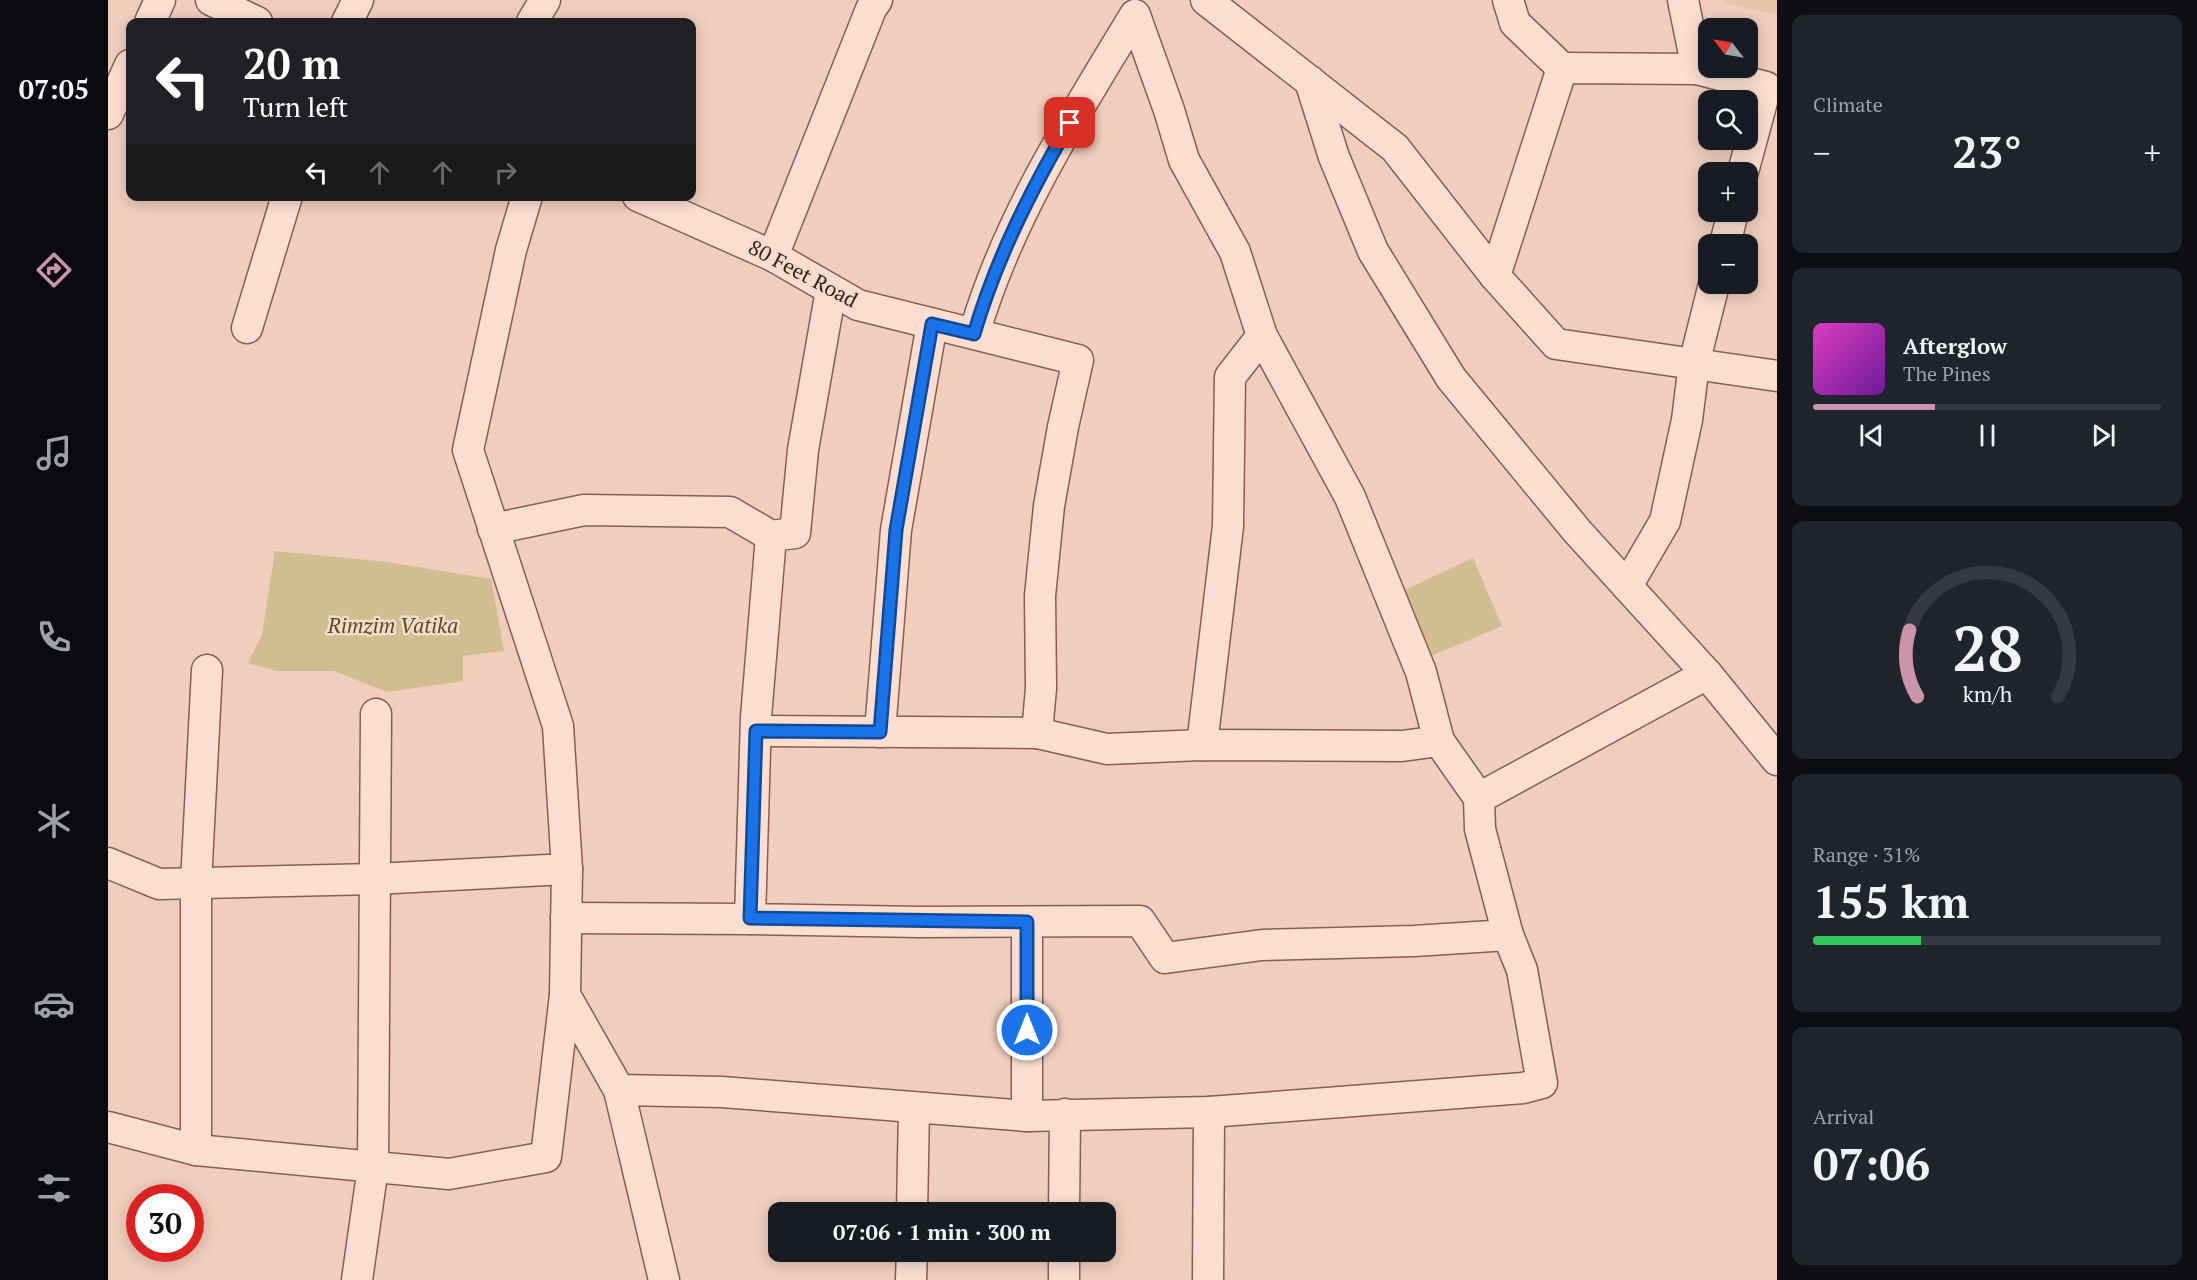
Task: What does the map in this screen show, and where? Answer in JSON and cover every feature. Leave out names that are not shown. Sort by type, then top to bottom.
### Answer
[{"type":"street","points":[[152,18],[160,0]]},
{"type":"street","points":[[211,0],[249,18]]},
{"type":"street","points":[[348,18],[358,0]]},
{"type":"street","points":[[534,18],[545,0]]},
{"type":"street","points":[[1206,0],[1395,148],[1495,276],[1556,344],[1777,375]]},
{"type":"street","points":[[1508,0],[1515,23],[1562,68],[1697,69],[1766,87],[1746,162]]},
{"type":"street","points":[[1683,0],[1697,69]]},
{"type":"street","points":[[773,256],[867,3]]},
{"type":"street","points":[[974,334],[1002,254],[1037,180],[1140,7]]},
{"type":"street","points":[[619,1090],[722,1092],[914,1109],[1027,1116],[1209,1112],[1523,1088],[1542,1083],[1522,970],[1508,935],[1480,829],[1479,798],[1439,741],[1421,672],[1350,497],[1262,336],[1235,252],[1184,160],[1140,7]]},
{"type":"street","points":[[1495,276],[1562,68]]},
{"type":"street","points":[[108,114],[126,74]]},
{"type":"street","points":[[1310,81],[1334,157],[1373,252],[1450,378],[1577,531],[1707,675],[1777,760]]},
{"type":"street","points":[[247,328],[285,201]]},
{"type":"street","points":[[108,1127],[196,1150],[449,1174],[546,1157],[565,995],[567,869],[558,726],[468,450],[511,250],[526,201]]},
{"type":"street","name":"80 Feet Road","points":[[649,201],[773,256],[858,305],[1078,360],[1049,506],[1040,596],[1041,688],[1037,734]]},
{"type":"street","points":[[493,529],[584,510],[730,512],[771,536],[795,533],[803,450],[831,290]]},
{"type":"street","points":[[1626,586],[1665,521],[1687,420],[1694,364],[1712,294]]},
{"type":"street","points":[[880,732],[896,530],[932,324]]},
{"type":"street","points":[[1202,745],[1228,526],[1230,376],[1262,336]]},
{"type":"street","points":[[750,918],[756,731],[771,536]]},
{"type":"street","points":[[196,1150],[196,883],[207,670]]},
{"type":"street","points":[[1479,798],[1707,675]]},
{"type":"street","points":[[357,1280],[373,1167],[376,714]]},
{"type":"street","points":[[756,731],[1037,734],[1107,749],[1202,745],[1402,746],[1439,741]]},
{"type":"street","points":[[108,863],[159,884],[375,879],[567,869]]},
{"type":"street","points":[[566,918],[1140,921],[1165,958],[1262,945],[1414,941],[1508,935]]},
{"type":"street","points":[[1027,922],[1027,1116]]},
{"type":"street","points":[[565,995],[619,1090],[664,1280]]},
{"type":"street","points":[[912,1202],[914,1109]]},
{"type":"street","points":[[1208,1280],[1209,1112]]},
{"type":"street","points":[[1064,1202],[1065,1114]]},
{"type":"street","points":[[911,1280],[912,1262]]},
{"type":"street","points":[[1064,1262],[1064,1280]]},
{"type":"shaded area","points":[[1724,0],[1777,0],[1777,15],[1723,3]]},
{"type":"green space","name":"Rimzim Vatika","points":[[275,551],[387,562],[491,579],[504,651],[463,656],[463,681],[387,692],[334,671],[277,671],[248,663],[262,635]]},
{"type":"green space","points":[[1473,558],[1502,626],[1424,659],[1396,594]]},
{"type":"route","points":[[1027,1030],[1027,922],[750,918],[756,731],[880,732],[896,530],[932,324],[974,334],[1002,254],[1037,180],[1070,123]]}]
